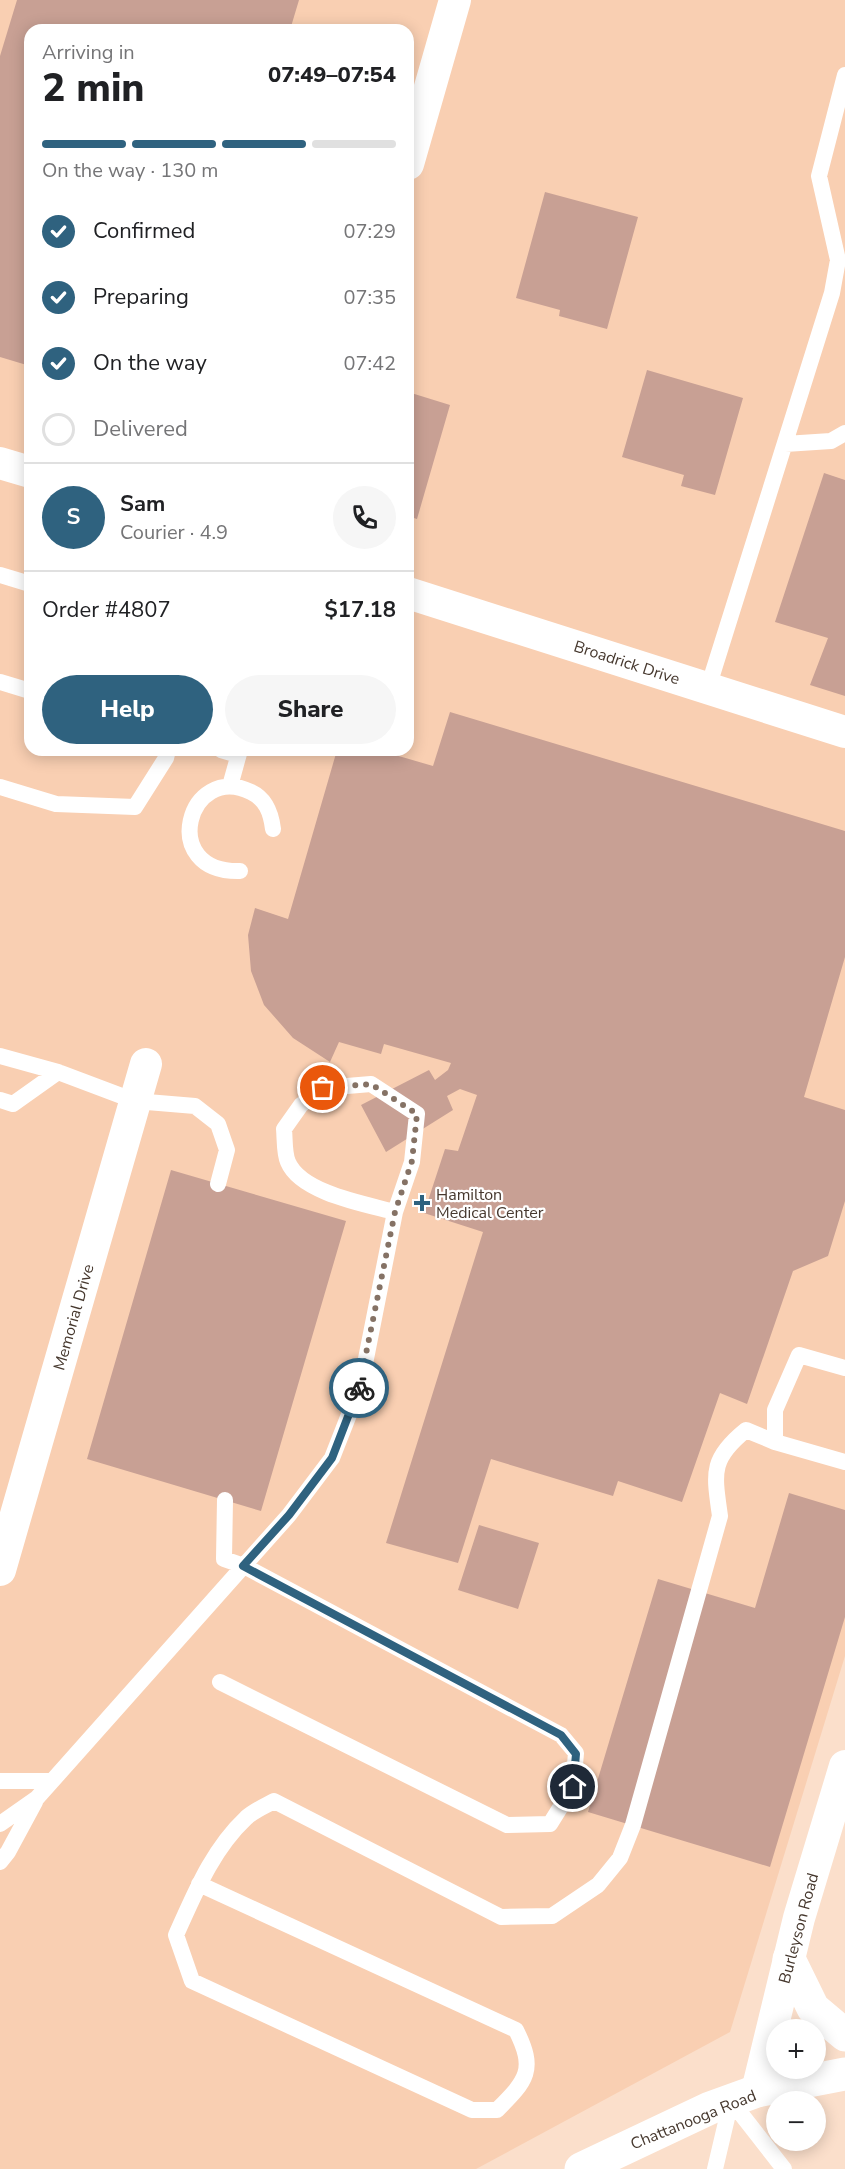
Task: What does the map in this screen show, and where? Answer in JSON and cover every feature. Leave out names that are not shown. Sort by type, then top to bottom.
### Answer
[{"type":"main road","points":[[789,1959],[813,2008],[845,2035]]},
{"type":"main road","name":"Chattanooga Road","points":[[581,2169],[666,2128],[744,2096],[845,2074]]},
{"type":"street","points":[[414,143],[455,0]]},
{"type":"street","points":[[0,463],[24,470]]},
{"type":"street","name":"Broadrick Drive","points":[[414,595],[845,732]]},
{"type":"street","name":"Memorial Drive","points":[[0,1570],[7,1516],[146,1064]]},
{"type":"street","name":"Burleyson Road","points":[[744,2096],[789,1959],[845,1766]]},
{"type":"lane","points":[[708,688],[832,293],[839,243],[819,176],[845,75]]},
{"type":"lane","points":[[785,444],[831,441],[845,433]]},
{"type":"lane","points":[[0,575],[24,582]]},
{"type":"lane","points":[[0,682],[24,689]]},
{"type":"lane","points":[[0,787],[56,804],[135,807],[166,756]]},
{"type":"lane","points":[[230,786],[238,756]]},
{"type":"lane","points":[[240,871],[216,869],[194,850],[189,836],[189,822],[194,808],[203,797],[215,789],[230,786],[244,788],[256,794],[266,804],[272,816],[273,829]]},
{"type":"lane","points":[[0,1056],[58,1072],[135,1101],[195,1106],[218,1124],[227,1150],[218,1184]]},
{"type":"lane","points":[[0,1100],[13,1104],[58,1072]]},
{"type":"lane","points":[[0,1862],[8,1852],[37,1798],[289,1515],[332,1458],[361,1384],[395,1212],[412,1161],[417,1114],[371,1084],[323,1088],[301,1105],[284,1129],[288,1163],[308,1185],[395,1212]]},
{"type":"lane","points":[[775,1442],[775,1410],[799,1355],[845,1368]]},
{"type":"lane","points":[[199,1884],[516,2030],[528,2055],[521,2086],[497,2110],[472,2110],[192,1981],[176,1935],[199,1884],[208,1865],[247,1817],[274,1801],[501,1917],[552,1916],[598,1885],[620,1858],[633,1826],[720,1516],[714,1475],[726,1447],[746,1430],[775,1442],[845,1462]]},
{"type":"lane","points":[[220,1682],[507,1825],[550,1824],[573,1787],[576,1754],[561,1735],[243,1566],[224,1559],[225,1500]]},
{"type":"lane","points":[[0,1781],[52,1781]]},
{"type":"lane","points":[[0,1824],[37,1798]]},
{"type":"lane","points":[[714,2169],[744,2096]]},
{"type":"lane","points":[[744,2096],[784,2169]]},
{"type":"shaded area","name":"Hamilton Medical Center","points":[[0,0],[845,0],[845,1656],[730,2032],[476,2169],[0,2169]]},
{"type":"building","points":[[17,0],[299,0],[292,24],[24,24],[24,364],[0,357],[0,56]]},
{"type":"building","points":[[545,192],[638,217],[607,329],[559,316],[560,310],[516,298]]},
{"type":"building","points":[[647,370],[743,398],[715,495],[681,486],[684,475],[622,457]]},
{"type":"building","points":[[414,394],[450,405],[417,519],[414,518]]},
{"type":"building","points":[[824,473],[845,480],[845,696],[810,685],[828,638],[775,622]]},
{"type":"building","points":[[450,712],[845,831],[845,957],[804,1097],[845,1110],[845,1201],[828,1256],[793,1271],[747,1404],[720,1393],[682,1502],[618,1481],[613,1496],[491,1459],[458,1563],[386,1543],[483,1232],[424,1213],[445,1149],[458,1151],[477,1095],[460,1089],[447,1096],[453,1110],[386,1152],[361,1105],[429,1070],[435,1080],[448,1070],[451,1063],[384,1044],[381,1054],[339,1042],[330,1062],[293,1038],[264,1005],[251,971],[248,935],[255,908],[288,919],[335,756],[399,756],[433,766]]},
{"type":"building","points":[[171,1170],[346,1221],[261,1511],[87,1459]]},
{"type":"building","points":[[789,1493],[845,1510],[845,1617],[770,1867],[588,1812],[658,1579],[755,1608]]},
{"type":"building","points":[[479,1525],[539,1543],[518,1609],[458,1590]]},
{"type":"way so far","points":[[323,1088],[371,1084],[417,1114],[412,1161],[395,1212],[359,1388]]},
{"type":"place","name":"Hamilton Medical Center","points":[[422,1203]]},
{"type":"route","points":[[359,1388],[332,1458],[289,1515],[243,1566],[561,1735],[576,1754],[573,1787]]}]
